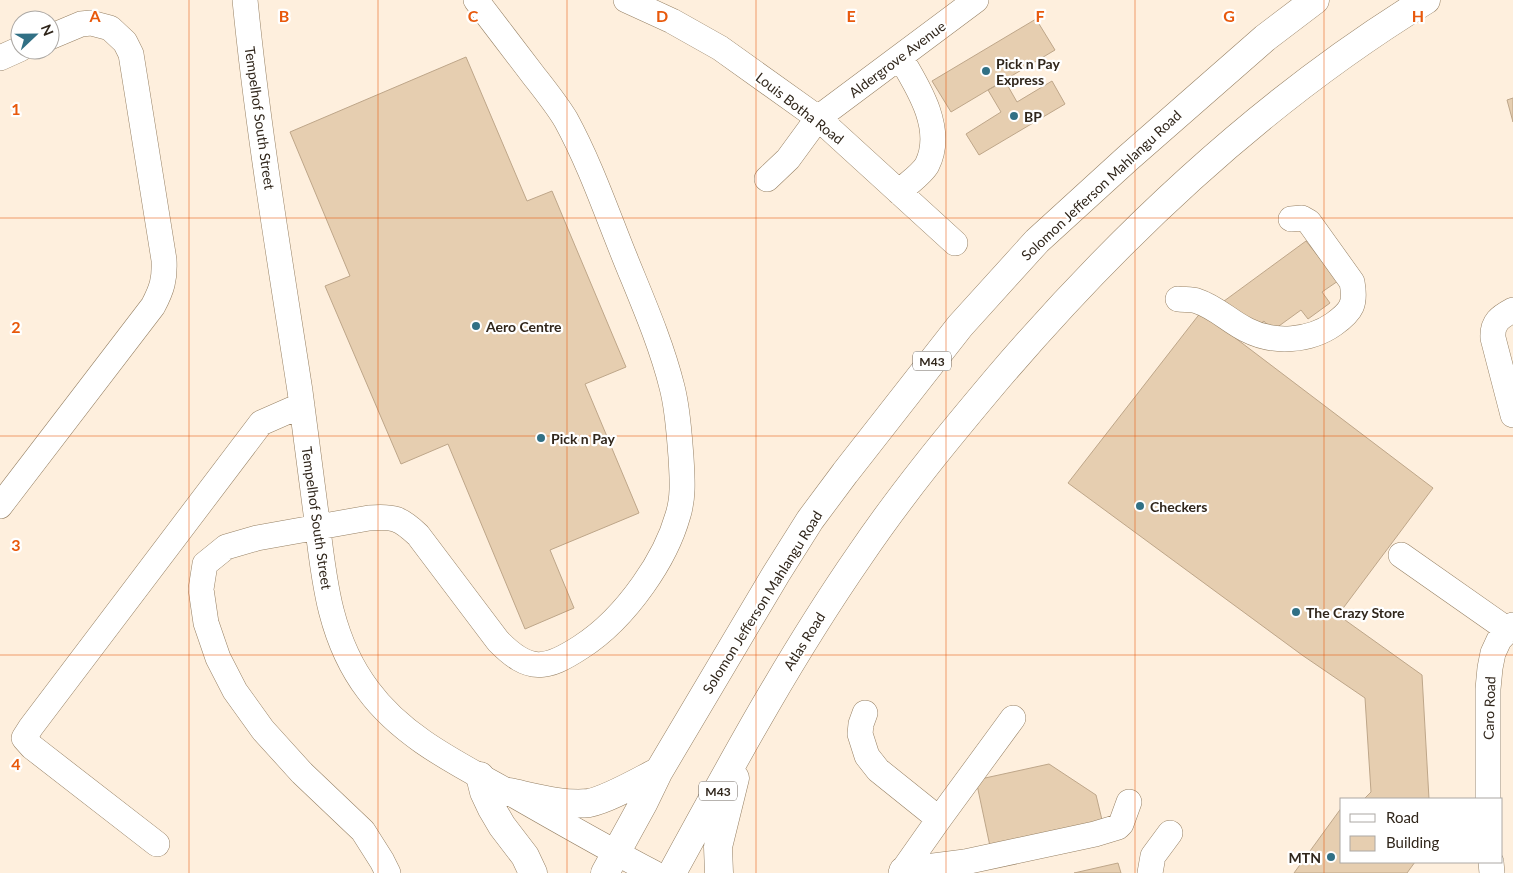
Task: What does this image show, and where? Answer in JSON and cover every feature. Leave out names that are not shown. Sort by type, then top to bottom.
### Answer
[{"type":"main road","name":"Solomon Jefferson Mahlangu Road","points":[[611,863],[659,770],[810,520],[960,326],[1037,241],[1065,215],[1264,38],[1315,0]]},
{"type":"main road","name":"Atlas Road","points":[[672,873],[778,683],[860,554],[915,478],[1040,329],[1114,250],[1213,159],[1322,68],[1386,24],[1426,0]]},
{"type":"main road","points":[[719,873],[718,847],[742,748]]},
{"type":"main road","points":[[509,792],[557,801],[590,802],[605,798],[659,770]]},
{"type":"main road","points":[[480,776],[484,792],[492,809],[502,826],[525,856],[533,873]]},
{"type":"street","name":"Tempelhof South Street","points":[[245,0],[251,58],[302,405],[325,583],[334,624],[353,667],[368,691],[388,712],[407,730],[432,749],[509,792],[611,863],[654,873]]},
{"type":"street","points":[[388,873],[363,831],[302,773],[263,730],[235,691],[218,658],[206,623],[200,589],[205,564],[226,547],[257,538],[369,518],[395,518],[408,525],[418,534],[498,641],[511,654],[524,662],[538,665],[554,662],[593,639],[633,599],[654,568],[673,531],[681,501],[682,478],[678,418],[672,388],[657,339],[598,188],[565,118],[476,0]]},
{"type":"street","name":"Louis Botha Road","points":[[626,0],[672,21],[720,48],[818,118],[955,243]]},
{"type":"street","name":"Aldergrove Avenue","points":[[767,179],[788,159],[818,118],[976,0]]},
{"type":"street","points":[[0,506],[153,306],[162,288],[164,276],[164,260],[131,54],[125,42],[110,28],[91,23],[81,24],[60,33]]},
{"type":"street","points":[[899,192],[926,167],[933,147],[932,128],[924,102],[900,56]]},
{"type":"street","points":[[1178,299],[1196,301],[1211,307],[1248,331],[1272,339],[1303,338],[1326,330],[1347,314],[1352,304],[1354,292],[1352,282],[1309,222],[1302,218],[1291,219]]},
{"type":"street","points":[[1513,310],[1497,320],[1492,331],[1492,338],[1513,415]]},
{"type":"street","points":[[158,844],[32,747],[24,738],[36,719],[261,422],[302,405]]},
{"type":"street","points":[[1401,555],[1510,627]]},
{"type":"street","name":"Caro Road","points":[[1488,798],[1488,689],[1490,668],[1493,653],[1510,627]]},
{"type":"street","points":[[865,713],[860,734],[867,756],[878,770],[939,819]]},
{"type":"street","points":[[902,872],[1013,718]]},
{"type":"street","points":[[902,872],[965,862],[1095,834],[1118,827],[1121,824],[1129,802]]},
{"type":"street","points":[[1150,873],[1153,856],[1170,833]]},
{"type":"building","points":[[1036,19],[1055,50],[951,112],[932,81]]},
{"type":"building","name":"Aero Centre","points":[[466,57],[527,201],[552,191],[626,367],[585,384],[639,513],[550,550],[574,608],[525,629],[448,444],[401,464],[325,286],[350,276],[290,132]]},
{"type":"building","points":[[1005,81],[1017,102],[1052,81],[1065,104],[979,155],[966,134],[1001,112],[988,90]]},
{"type":"building","points":[[1513,98],[1513,122],[1507,100]]},
{"type":"building","points":[[1306,241],[1338,281],[1322,292],[1330,303],[1308,319],[1301,310],[1272,331],[1264,321],[1254,329],[1220,304]]},
{"type":"building","points":[[1201,312],[1433,488],[1338,615],[1422,675],[1429,798],[1365,798],[1371,792],[1365,698],[1302,655],[1068,483]]},
{"type":"building","points":[[1049,764],[1096,795],[1103,824],[991,851],[976,780]]},
{"type":"building","points":[[1340,810],[1340,863],[1414,863],[1407,873],[1294,873]]},
{"type":"building","points":[[1118,863],[1121,873],[1074,873]]},
{"type":"place","name":"Pick n Pay Express","points":[[986,71]]},
{"type":"place","name":"BP","points":[[1014,116]]},
{"type":"place","name":"Aero Centre","points":[[476,326]]},
{"type":"place","name":"Pick n Pay","points":[[541,438]]},
{"type":"place","name":"Checkers","points":[[1140,506]]},
{"type":"place","name":"The Crazy Store","points":[[1296,612]]},
{"type":"place","name":"MTN","points":[[1331,857]]}]
